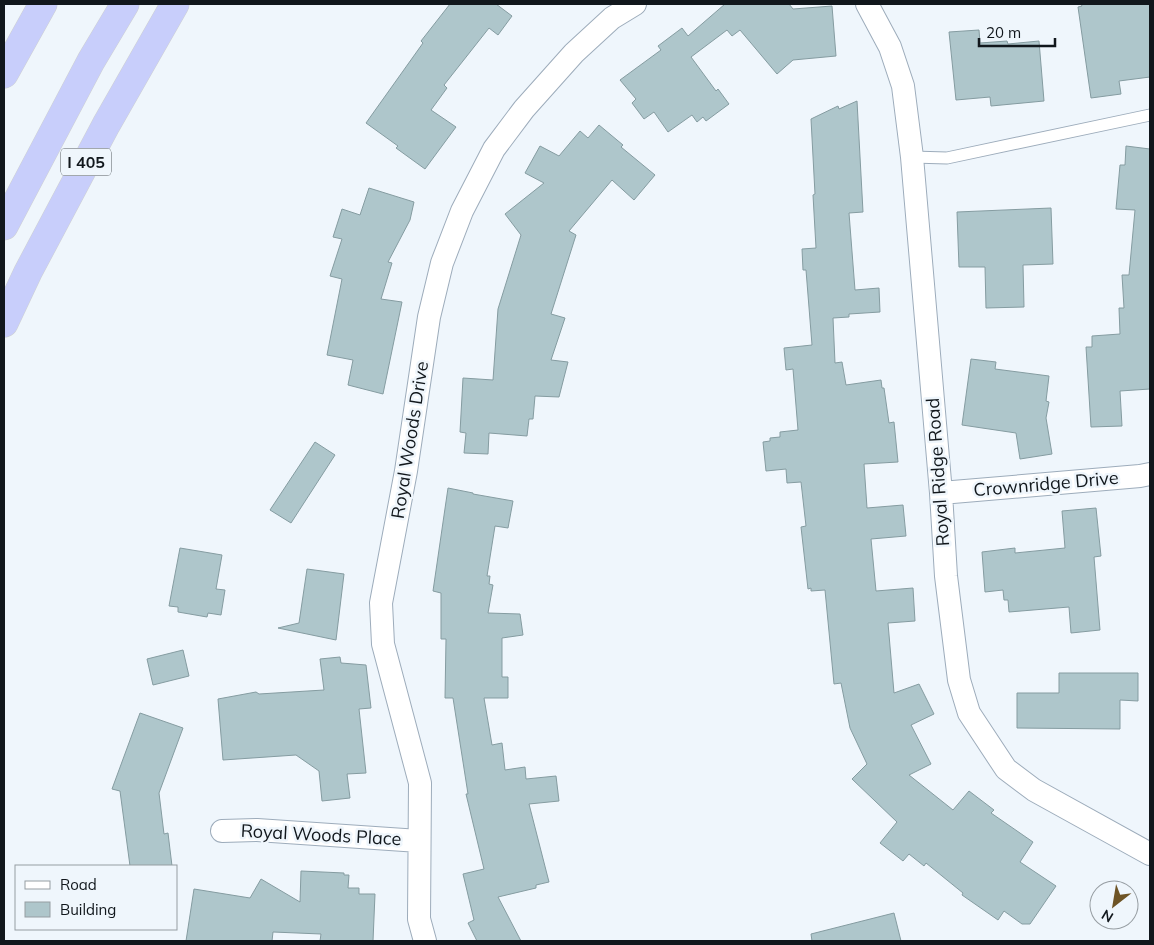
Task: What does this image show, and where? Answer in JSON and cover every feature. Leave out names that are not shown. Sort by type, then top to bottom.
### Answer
[{"type":"highway","points":[[4,74],[43,4]]},
{"type":"highway","points":[[4,226],[91,61],[125,4]]},
{"type":"highway","name":"I 405","points":[[4,323],[28,272],[106,125],[176,4]]},
{"type":"street","name":"Royal Woods Drive","points":[[425,941],[418,919],[420,783],[382,644],[381,603],[406,471],[429,316],[442,263],[462,211],[494,149],[524,110],[574,53],[612,18],[634,4]]},
{"type":"street","name":"Royal Ridge Road","points":[[868,4],[890,47],[903,86],[912,158],[941,493],[946,576],[959,680],[969,713],[1006,769],[1034,790],[1150,854]]},
{"type":"street","name":"Crownridge Drive","points":[[941,493],[1150,474]]},
{"type":"street","name":"Royal Woods Place","points":[[222,831],[257,830],[419,841]]},
{"type":"lane","points":[[912,158],[947,158],[1150,115]]},
{"type":"building","points":[[450,4],[496,4],[512,16],[498,35],[489,28],[444,85],[447,88],[431,110],[456,127],[425,169],[396,148],[398,146],[366,123],[423,43],[421,41]]},
{"type":"building","points":[[725,4],[789,4],[793,9],[832,6],[836,56],[793,60],[777,74],[740,30],[732,36],[727,30],[691,57],[716,91],[718,89],[729,104],[706,121],[703,117],[697,122],[692,115],[668,132],[654,112],[644,119],[632,103],[636,99],[620,80],[661,50],[658,46],[682,28],[688,36]]},
{"type":"building","points":[[1081,4],[1150,4],[1150,77],[1119,81],[1121,94],[1091,98],[1078,7],[1082,6]]},
{"type":"building","points":[[979,30],[980,43],[1007,41],[1008,44],[1039,41],[1044,101],[991,106],[990,97],[956,100],[949,32]]},
{"type":"building","points":[[857,101],[863,212],[849,213],[855,290],[879,288],[880,312],[849,314],[849,317],[833,318],[835,363],[842,362],[846,385],[881,380],[889,423],[894,422],[898,462],[864,464],[867,508],[903,505],[906,536],[871,539],[876,591],[913,588],[915,621],[888,623],[894,693],[919,684],[934,714],[911,725],[931,764],[909,775],[953,810],[969,791],[994,810],[991,813],[1033,842],[1020,862],[1056,886],[1030,924],[1022,924],[1004,911],[998,920],[962,895],[963,893],[926,863],[924,866],[909,854],[903,861],[880,843],[897,822],[852,779],[867,764],[850,728],[841,683],[834,684],[825,590],[811,591],[811,588],[808,589],[801,527],[806,526],[801,482],[787,483],[786,469],[766,471],[763,442],[770,441],[770,438],[780,437],[780,432],[798,430],[793,369],[786,370],[784,348],[812,345],[806,270],[803,270],[802,249],[816,248],[811,119],[838,106],[839,109]]},
{"type":"building","points":[[599,125],[623,145],[621,147],[655,175],[634,200],[612,180],[569,231],[576,235],[551,314],[565,318],[551,360],[568,362],[559,397],[535,396],[533,419],[529,419],[527,436],[489,433],[488,454],[464,453],[466,433],[460,432],[463,378],[493,380],[498,309],[521,235],[505,214],[544,183],[525,173],[540,146],[559,156],[580,131],[588,138]]},
{"type":"building","points":[[1126,146],[1150,149],[1150,389],[1120,391],[1122,426],[1091,427],[1086,347],[1092,347],[1092,336],[1120,334],[1119,308],[1124,308],[1122,275],[1129,275],[1135,210],[1116,209],[1120,165],[1125,165]]},
{"type":"building","points":[[369,188],[414,202],[410,220],[388,262],[392,263],[381,299],[402,302],[383,394],[348,385],[353,360],[327,355],[342,279],[330,276],[342,239],[333,237],[342,209],[360,215]]},
{"type":"building","points":[[1051,208],[1053,264],[1023,265],[1024,307],[986,308],[985,267],[959,267],[957,212]]},
{"type":"building","points":[[971,359],[996,362],[995,369],[1049,376],[1046,401],[1049,402],[1046,418],[1052,454],[1020,459],[1016,433],[962,425]]},
{"type":"building","points":[[315,442],[335,455],[291,523],[270,510]]},
{"type":"building","points":[[448,488],[513,501],[508,528],[495,526],[487,576],[490,576],[489,584],[493,585],[488,613],[520,614],[523,635],[502,638],[502,677],[508,677],[508,698],[484,698],[492,745],[502,743],[505,770],[525,767],[526,779],[556,776],[559,801],[529,804],[549,882],[536,885],[536,888],[498,897],[521,941],[477,941],[468,923],[474,920],[463,874],[484,869],[466,794],[468,794],[453,698],[445,698],[446,639],[441,639],[441,593],[433,591]]},
{"type":"building","points":[[1096,508],[1101,556],[1094,557],[1100,630],[1071,633],[1069,607],[1009,612],[1008,600],[1004,600],[1003,590],[985,592],[982,552],[1015,548],[1015,553],[1065,548],[1062,511]]},
{"type":"building","points":[[180,548],[222,555],[216,589],[225,590],[221,615],[208,613],[207,617],[178,612],[178,607],[169,606]]},
{"type":"building","points":[[307,569],[344,574],[336,640],[278,628],[299,623]]},
{"type":"building","points":[[183,650],[189,676],[153,685],[147,659]]},
{"type":"building","points":[[340,657],[341,663],[366,665],[371,708],[359,709],[366,773],[347,774],[350,798],[322,801],[319,771],[296,755],[223,760],[218,699],[256,692],[259,694],[324,690],[320,659]]},
{"type":"building","points":[[1059,673],[1138,673],[1138,701],[1120,700],[1120,729],[1017,728],[1017,693],[1059,693]]},
{"type":"building","points":[[140,713],[183,728],[159,793],[164,834],[168,833],[172,865],[130,865],[120,791],[112,789]]},
{"type":"building","points":[[301,871],[344,873],[344,875],[349,875],[348,888],[359,888],[359,894],[375,894],[373,941],[320,941],[321,934],[273,932],[272,941],[186,941],[194,889],[250,898],[261,879],[300,902]]},
{"type":"building","points":[[894,913],[901,941],[812,941],[811,934]]}]
